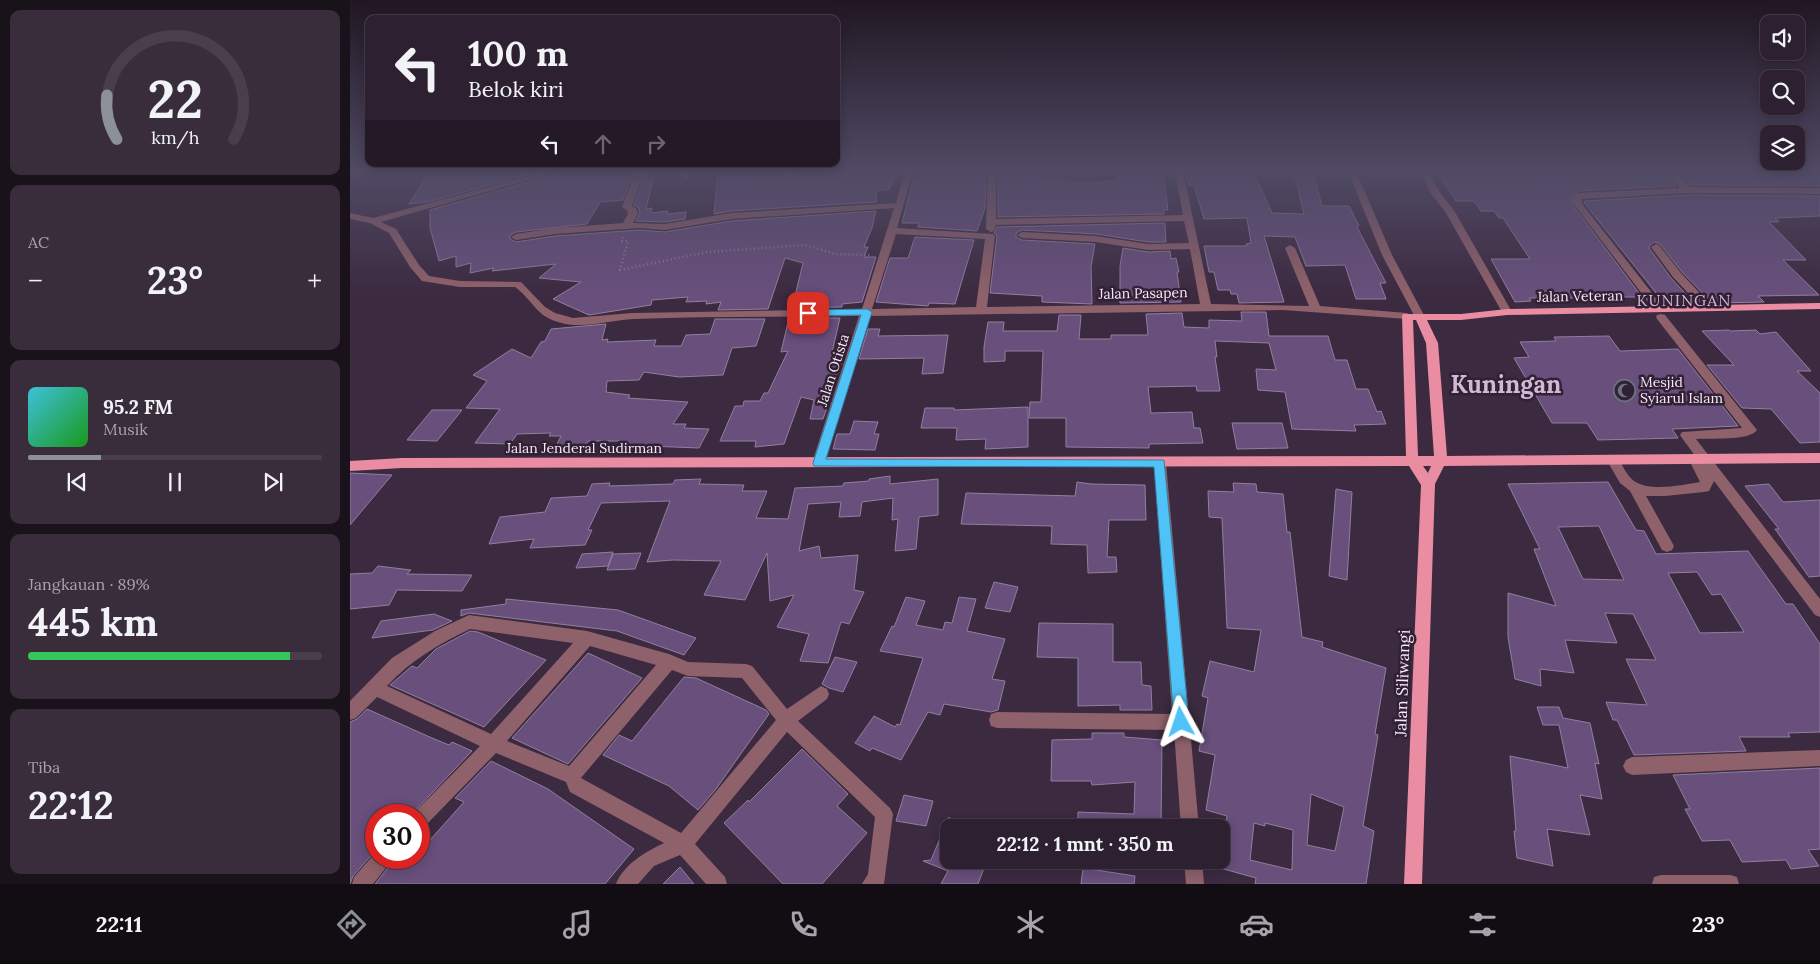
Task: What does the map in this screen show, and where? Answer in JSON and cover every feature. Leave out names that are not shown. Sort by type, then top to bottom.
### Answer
[{"type":"main road","name":"Jalan Veteran","points":[[1420,317],[1461,317],[1507,312],[1660,313],[1708,308],[1820,306]]},
{"type":"main road","name":"Jalan Pasapen","points":[[1408,316],[1420,317]]},
{"type":"main road","points":[[1408,316],[1412,460],[1428,484]]},
{"type":"main road","points":[[1420,317],[1432,343],[1441,460]]},
{"type":"main road","name":"Jalan Jenderal Sudirman","points":[[350,466],[402,463],[1160,463],[1820,458]]},
{"type":"main road","name":"Jalan Siliwangi","points":[[1413,884],[1428,484],[1441,460]]},
{"type":"street","points":[[350,216],[373,221],[404,212]]},
{"type":"street","points":[[626,227],[632,212]]},
{"type":"street","points":[[516,237],[555,231],[665,227],[731,216],[803,212]]},
{"type":"street","name":"Jalan Otista","points":[[818,463],[897,212]]},
{"type":"street","points":[[981,310],[992,212]]},
{"type":"street","points":[[1186,212],[1200,266],[1206,307]]},
{"type":"street","points":[[1369,212],[1387,255],[1420,317]]},
{"type":"street","points":[[1450,212],[1507,312]]},
{"type":"street","points":[[1584,212],[1751,430],[1746,432],[1686,435],[1708,482],[1704,487],[1680,490],[1635,489]]},
{"type":"street","points":[[992,222],[1187,218]]},
{"type":"street","name":"Jalan Pasapen","points":[[373,221],[393,231],[415,268],[426,279],[460,284],[517,284],[523,286],[540,308],[550,317],[575,322],[632,316],[1206,307],[1283,307],[1408,316]]},
{"type":"street","points":[[891,231],[990,236]]},
{"type":"street","points":[[1022,236],[1067,236],[1148,247],[1194,246]]},
{"type":"street","points":[[1656,247],[1708,308]]},
{"type":"street","points":[[1290,248],[1316,309]]},
{"type":"street","points":[[1698,458],[1820,610]]},
{"type":"street","points":[[1612,459],[1628,484],[1635,489],[1667,546]]},
{"type":"street","points":[[1160,463],[1189,819]]},
{"type":"street","points":[[350,712],[398,663],[440,636],[469,622],[587,638],[669,661],[688,669],[746,671],[884,814],[877,879],[871,884]]},
{"type":"street","points":[[430,809],[495,742],[587,638]]},
{"type":"street","points":[[572,776],[669,661]]},
{"type":"street","points":[[374,688],[404,703],[572,776],[576,786],[683,844],[718,884]]},
{"type":"street","points":[[625,884],[648,860],[683,844],[791,716],[818,697]]},
{"type":"street","points":[[997,720],[1181,722]]},
{"type":"street","points":[[1632,766],[1820,758]]},
{"type":"street","points":[[361,884],[374,869]]},
{"type":"street","points":[[1194,869],[1195,884]]},
{"type":"street","points":[[1661,884],[1730,884]]},
{"type":"path","points":[[626,227],[622,240],[628,241],[620,270],[708,252],[805,246],[835,254],[884,256]]},
{"type":"building","points":[[430,212],[594,212],[587,224],[516,232],[510,235],[510,239],[516,242],[555,236],[639,230],[665,232],[731,221],[876,212],[872,228],[864,247],[868,247],[864,257],[876,257],[862,302],[842,304],[842,307],[792,308],[803,263],[785,258],[768,309],[718,310],[721,302],[706,304],[707,301],[686,302],[688,297],[652,300],[651,305],[589,315],[553,299],[581,282],[539,278],[556,264],[492,271],[494,268],[470,273],[471,263],[456,267],[456,256],[439,261],[430,228]]},
{"type":"building","points":[[686,212],[685,219],[665,222],[636,221],[640,213]]},
{"type":"building","points":[[905,212],[984,212],[977,231],[918,227],[919,223],[902,223]]},
{"type":"building","points":[[998,212],[1164,212],[1164,214],[998,217]]},
{"type":"building","points":[[1202,212],[1304,214],[1304,212],[1352,212],[1359,226],[1357,227],[1386,283],[1380,283],[1386,299],[1356,299],[1345,265],[1306,266],[1295,237],[1264,236],[1284,302],[1239,303],[1237,294],[1231,294],[1230,290],[1218,290],[1214,272],[1209,272],[1204,246],[1247,246],[1246,244],[1251,243],[1247,218],[1204,219]]},
{"type":"building","points":[[1495,212],[1578,212],[1642,297],[1605,297],[1608,301],[1586,302],[1583,298],[1529,298],[1531,301],[1515,302],[1491,259],[1530,259],[1503,218],[1499,218]]},
{"type":"building","points":[[1592,212],[1820,212],[1820,216],[1775,218],[1779,222],[1769,222],[1806,260],[1783,260],[1819,295],[1758,296],[1764,302],[1712,303],[1682,272],[1660,244],[1655,242],[1649,248],[1671,278],[1695,304],[1664,303]]},
{"type":"building","points":[[1165,223],[1166,242],[1148,242],[1096,234],[1022,230],[1016,233],[1016,237],[1022,240],[1095,244],[1091,267],[1092,304],[1042,302],[1042,296],[990,293],[997,236],[994,233],[997,227]]},
{"type":"building","points":[[915,237],[974,240],[955,304],[929,303],[928,306],[876,302],[890,258],[908,258]]},
{"type":"building","points":[[1123,248],[1148,252],[1170,251],[1171,259],[1176,258],[1181,302],[1120,303],[1120,266]]},
{"type":"building","points":[[1241,312],[1266,312],[1269,336],[1328,336],[1335,360],[1347,360],[1356,389],[1368,389],[1377,412],[1381,411],[1386,424],[1354,425],[1356,431],[1292,429],[1285,392],[1258,390],[1256,369],[1276,370],[1269,343],[1215,341],[1217,357],[1215,357],[1220,391],[1197,391],[1196,386],[1148,387],[1151,413],[1192,412],[1194,428],[1200,428],[1203,443],[1149,444],[1149,448],[1066,447],[1066,418],[1029,418],[1030,402],[1041,402],[1043,351],[1005,351],[1005,361],[984,362],[988,322],[1004,322],[1003,331],[1057,331],[1059,315],[1081,315],[1079,339],[1111,339],[1111,335],[1148,335],[1146,314],[1182,313],[1184,327],[1209,328],[1209,320],[1242,321]]},
{"type":"building","points":[[789,318],[840,318],[830,361],[842,362],[825,397],[831,397],[823,419],[810,419],[814,400],[801,397],[784,444],[755,447],[756,441],[720,441],[735,406],[743,406],[744,401],[760,401],[764,393],[768,393],[788,351],[781,352]]},
{"type":"building","points":[[715,319],[765,319],[756,346],[732,348],[723,375],[679,377],[644,372],[639,380],[607,381],[606,392],[630,395],[628,398],[688,402],[673,424],[686,424],[684,428],[709,429],[699,448],[648,446],[644,451],[617,449],[622,441],[588,441],[583,451],[553,452],[561,436],[549,436],[551,433],[517,434],[510,444],[475,443],[500,409],[466,408],[487,381],[473,375],[512,349],[531,358],[541,342],[545,341],[551,329],[606,324],[602,340],[608,339],[607,342],[656,340],[654,346],[681,346],[686,335],[710,334]]},
{"type":"building","points":[[868,329],[880,329],[878,336],[948,335],[943,373],[922,374],[924,358],[859,359]]},
{"type":"building","points":[[1756,330],[1760,334],[1776,332],[1811,371],[1797,371],[1820,393],[1820,442],[1800,443],[1771,409],[1742,408],[1707,365],[1734,365],[1702,331]]},
{"type":"building","name":"Mesjid Syiarul Islam","points":[[1609,336],[1620,351],[1678,349],[1738,426],[1672,429],[1678,438],[1598,440],[1587,423],[1552,423],[1514,358],[1529,357],[1520,342],[1556,341],[1554,337]]},
{"type":"building","points":[[1028,407],[1028,447],[985,449],[986,439],[956,440],[957,428],[921,428],[925,408],[954,408],[954,410]]},
{"type":"building","points":[[432,410],[462,410],[437,441],[407,440]]},
{"type":"building","points":[[854,421],[878,422],[874,434],[879,434],[875,450],[833,449],[837,434],[850,434]]},
{"type":"building","points":[[1232,423],[1282,423],[1288,448],[1237,449]]},
{"type":"building","points":[[350,473],[392,475],[350,525]]},
{"type":"building","points":[[890,476],[890,484],[938,479],[938,515],[919,517],[916,549],[895,551],[898,519],[892,520],[893,498],[862,502],[860,516],[839,517],[841,502],[808,504],[799,551],[819,546],[821,558],[858,555],[854,590],[864,592],[849,624],[841,622],[828,663],[800,661],[809,634],[777,627],[794,595],[770,601],[767,553],[745,600],[704,595],[721,561],[673,560],[647,562],[670,501],[601,503],[588,530],[592,530],[585,545],[530,548],[534,539],[489,544],[500,517],[545,512],[551,498],[587,496],[592,484],[610,483],[609,486],[673,484],[675,480],[701,479],[699,484],[744,485],[742,491],[767,491],[756,518],[788,519],[795,488],[843,486],[844,483],[869,481],[869,479]]},
{"type":"building","points":[[1077,482],[1145,485],[1146,520],[1109,520],[1107,557],[1116,557],[1117,572],[1088,573],[1087,545],[1051,544],[1052,526],[961,524],[966,493],[1075,496]]},
{"type":"building","points":[[1608,482],[1636,530],[1644,531],[1656,554],[1748,551],[1786,604],[1793,604],[1820,644],[1820,732],[1788,733],[1790,737],[1739,737],[1746,751],[1634,755],[1617,720],[1613,720],[1606,702],[1647,705],[1626,659],[1656,660],[1633,614],[1605,613],[1617,643],[1565,640],[1574,673],[1540,669],[1541,686],[1515,679],[1508,637],[1508,593],[1556,606],[1534,549],[1540,549],[1508,484]],"holes":[[[1599,526],[1624,580],[1583,579],[1558,527]],[[1697,572],[1712,595],[1721,594],[1744,632],[1700,633],[1668,573]]]},
{"type":"building","points":[[1233,483],[1256,484],[1257,492],[1283,494],[1287,532],[1290,532],[1302,637],[1323,642],[1322,647],[1386,668],[1375,734],[1378,735],[1363,826],[1374,831],[1366,884],[1255,884],[1256,878],[1224,869],[1230,869],[1230,819],[1227,819],[1227,816],[1206,810],[1215,755],[1199,751],[1208,698],[1202,696],[1210,661],[1254,672],[1261,630],[1227,628],[1222,518],[1209,517],[1208,491],[1234,492]],"holes":[[[1311,794],[1344,807],[1335,851],[1307,845]],[[1254,823],[1265,826],[1265,823],[1293,830],[1292,870],[1250,860]]]},
{"type":"building","points":[[1769,484],[1783,502],[1820,500],[1820,576],[1809,577],[1775,529],[1779,529],[1745,486]]},
{"type":"building","points":[[1336,489],[1352,492],[1347,580],[1329,576]]},
{"type":"building","points":[[613,552],[608,566],[576,568],[582,554]]},
{"type":"building","points":[[641,553],[635,569],[607,570],[613,554]]},
{"type":"building","points":[[378,566],[411,570],[407,574],[472,575],[462,591],[397,590],[389,605],[350,609],[350,574],[372,573]]},
{"type":"building","points":[[994,582],[1018,587],[1010,612],[985,608]]},
{"type":"building","points":[[906,597],[925,601],[916,625],[943,630],[945,622],[952,623],[959,597],[976,599],[967,631],[1005,639],[992,679],[1005,681],[998,710],[991,712],[944,704],[940,715],[928,712],[901,760],[872,748],[870,751],[855,743],[874,716],[895,727],[897,724],[900,725],[923,658],[880,651],[892,626],[894,627]]},
{"type":"building","points":[[506,599],[618,610],[696,638],[684,655],[617,631],[469,613],[461,616],[461,610],[506,604]]},
{"type":"building","points":[[434,614],[452,621],[433,630],[372,638],[381,621]]},
{"type":"building","points":[[1039,623],[1113,624],[1113,662],[1141,662],[1142,685],[1151,686],[1152,710],[1120,710],[1120,705],[1078,706],[1078,658],[1037,657]]},
{"type":"building","points":[[470,631],[478,632],[546,660],[484,727],[390,685],[412,666],[417,668],[436,649]]},
{"type":"building","points":[[588,653],[642,678],[568,764],[512,738]]},
{"type":"building","points":[[835,657],[857,662],[843,692],[822,684]]},
{"type":"building","points":[[684,677],[696,678],[766,710],[769,714],[716,789],[698,810],[669,786],[603,755],[619,735],[632,741]]},
{"type":"building","points":[[1537,707],[1559,707],[1563,718],[1590,723],[1599,764],[1595,763],[1602,799],[1580,795],[1590,835],[1547,829],[1553,866],[1517,858],[1514,831],[1516,831],[1510,756],[1568,768],[1559,725],[1543,725]]},
{"type":"building","points":[[367,709],[449,745],[452,742],[472,751],[421,804],[365,804],[365,862],[353,876],[350,884],[350,722],[357,719]]},
{"type":"building","points":[[1092,733],[1124,733],[1124,737],[1162,740],[1161,819],[1078,819],[1078,812],[1134,814],[1135,782],[1092,785],[1091,781],[1051,781],[1052,740],[1092,739]]},
{"type":"building","points":[[802,749],[848,794],[837,806],[867,833],[822,884],[783,884],[724,823],[748,800],[749,802]]},
{"type":"building","points":[[491,761],[548,789],[634,849],[605,884],[375,884],[387,869],[430,869],[430,840],[464,802],[455,798]]},
{"type":"building","points":[[1820,768],[1820,849],[1808,850],[1819,866],[1791,869],[1786,860],[1742,862],[1730,840],[1702,841],[1685,809],[1690,809],[1673,775]]},
{"type":"building","points":[[904,795],[933,801],[926,826],[896,821]]},
{"type":"building","points":[[940,838],[940,868],[923,861],[931,860]]},
{"type":"building","points":[[680,867],[694,884],[663,884]]},
{"type":"building","points":[[943,869],[984,869],[978,884],[941,884],[948,871]]},
{"type":"building","points":[[1083,869],[1135,876],[1134,884],[1081,884]]},
{"type":"place","name":"Mesjid Syiarul Islam","points":[[1624,390]]},
{"type":"district","name":"KUNINGAN","points":[[1684,300]]},
{"type":"district","name":"Kuningan","points":[[1506,384]]},
{"type":"route","points":[[808,313],[867,312],[818,463],[1160,463],[1181,722]]}]
